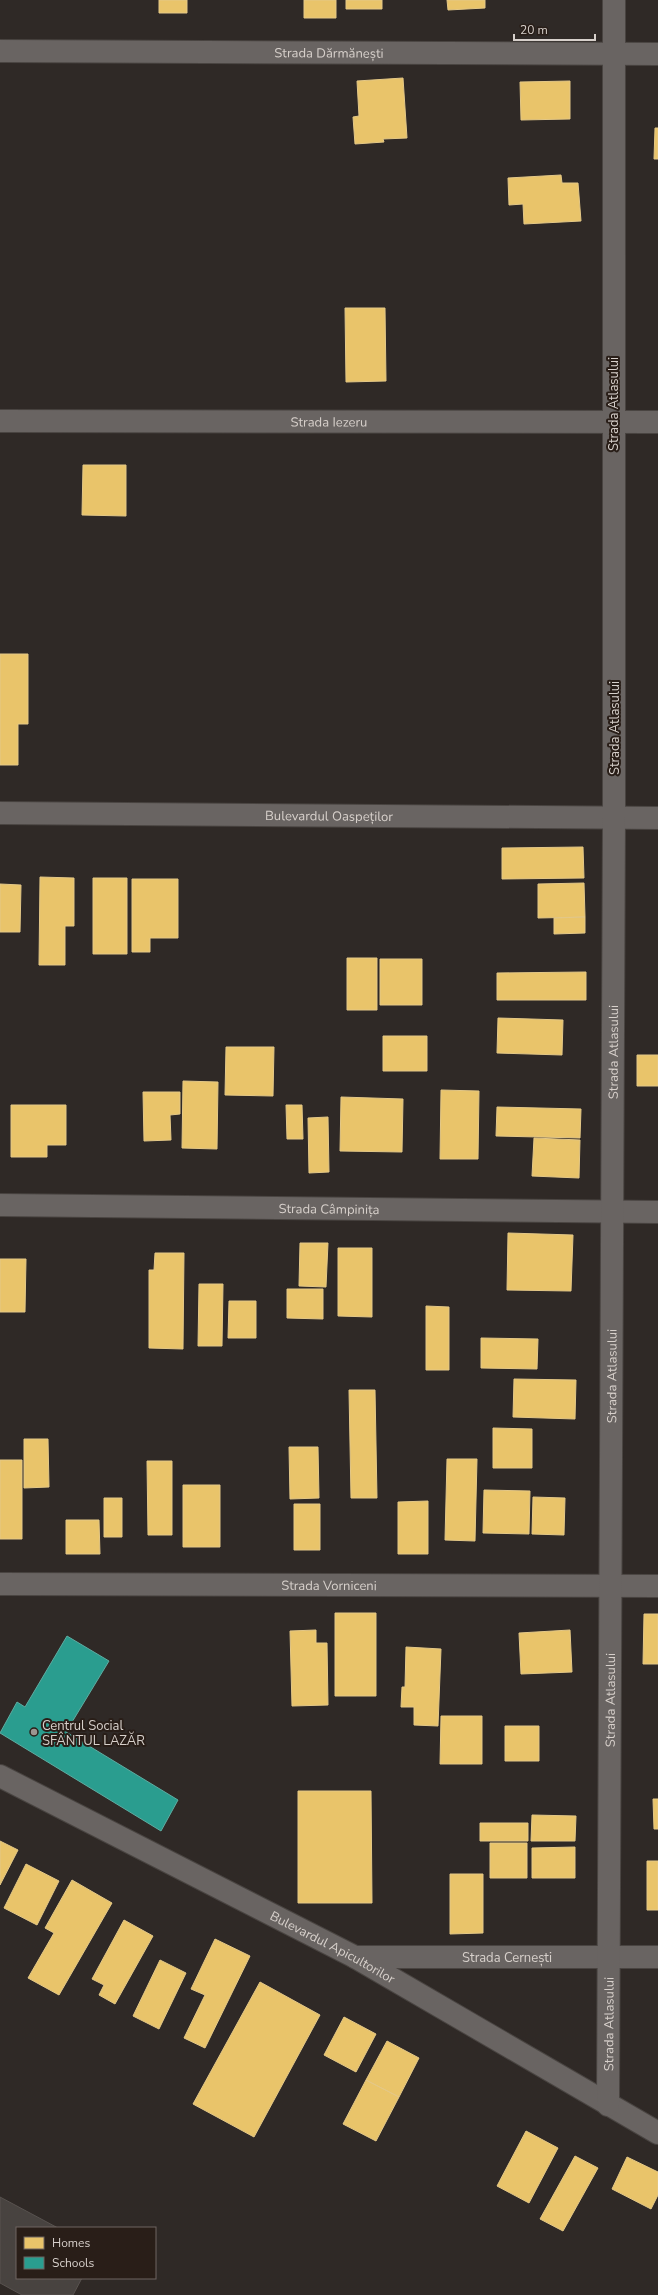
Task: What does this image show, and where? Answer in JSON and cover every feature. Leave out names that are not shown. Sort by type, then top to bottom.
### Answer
[{"type":"street","name":"Strada Atlasului","points":[[608,2105],[612,1586],[614,817],[612,422],[614,0]]},
{"type":"street","name":"Strada Dărmănești","points":[[0,52],[658,54]]},
{"type":"street","name":"Strada Iezeru","points":[[0,421],[658,422]]},
{"type":"street","name":"Bulevardul Oaspeților","points":[[0,812],[658,818]]},
{"type":"street","name":"Strada Câmpinița","points":[[0,1205],[658,1212]]},
{"type":"street","name":"Strada Vorniceni","points":[[0,1584],[658,1586]]},
{"type":"street","name":"Bulevardul Apicultorilor","points":[[0,1776],[355,1957],[658,2133]]},
{"type":"street","name":"Strada Cernești","points":[[355,1957],[658,1957]]},
{"type":"building: Homes","points":[[159,0],[187,0],[187,13],[159,13]]},
{"type":"building: Homes","points":[[304,0],[336,0],[336,18],[304,18]]},
{"type":"building: Homes","points":[[346,0],[382,0],[382,9],[346,9]]},
{"type":"building: Homes","points":[[447,0],[485,0],[485,8],[448,10]]},
{"type":"building: Homes","points":[[403,78],[407,138],[383,139],[384,142],[355,144],[353,117],[359,116],[357,81]]},
{"type":"building: Homes","points":[[570,81],[570,119],[521,120],[520,82]]},
{"type":"building: Homes","points":[[655,128],[658,128],[658,159],[654,159]]},
{"type":"building: Homes","points":[[561,175],[562,183],[578,183],[581,221],[524,224],[523,204],[509,205],[508,178]]},
{"type":"building: Homes","points":[[345,308],[385,308],[386,381],[346,382]]},
{"type":"building: Homes","points":[[83,465],[126,465],[126,516],[82,515]]},
{"type":"building: Homes","points":[[0,654],[28,654],[28,724],[18,724],[18,765],[0,765]]},
{"type":"building: Homes","points":[[583,847],[584,878],[502,879],[502,848]]},
{"type":"building: Homes","points":[[40,877],[74,878],[74,926],[65,926],[65,965],[39,965]]},
{"type":"building: Homes","points":[[93,878],[127,878],[127,954],[93,954]]},
{"type":"building: Homes","points":[[132,879],[178,879],[178,938],[150,938],[150,952],[132,952]]},
{"type":"building: Homes","points":[[584,883],[585,917],[538,918],[538,884]]},
{"type":"building: Homes","points":[[0,884],[21,885],[20,932],[0,932]]},
{"type":"building: Homes","points":[[585,917],[585,933],[554,934],[554,918]]},
{"type":"building: Homes","points":[[347,958],[377,958],[377,1010],[347,1010]]},
{"type":"building: Homes","points":[[380,959],[422,959],[422,1005],[380,1005]]},
{"type":"building: Homes","points":[[586,972],[586,1000],[497,1000],[497,973]]},
{"type":"building: Homes","points":[[498,1018],[563,1020],[562,1055],[497,1053]]},
{"type":"building: Homes","points":[[383,1036],[427,1036],[427,1071],[383,1071]]},
{"type":"building: Homes","points":[[226,1047],[274,1047],[273,1096],[225,1095]]},
{"type":"building: Homes","points":[[637,1055],[658,1055],[658,1086],[637,1086]]},
{"type":"building: Homes","points":[[183,1081],[218,1082],[217,1149],[182,1148]]},
{"type":"building: Homes","points":[[441,1090],[479,1091],[478,1159],[440,1159]]},
{"type":"building: Homes","points":[[143,1092],[180,1092],[180,1114],[170,1115],[171,1140],[144,1141]]},
{"type":"building: Homes","points":[[341,1097],[403,1099],[402,1152],[340,1151]]},
{"type":"building: Homes","points":[[11,1105],[66,1105],[66,1145],[47,1145],[47,1157],[11,1157]]},
{"type":"building: Homes","points":[[286,1105],[302,1105],[303,1139],[287,1139]]},
{"type":"building: Homes","points":[[497,1107],[581,1109],[580,1138],[496,1136]]},
{"type":"building: Homes","points":[[328,1117],[329,1172],[309,1173],[308,1118]]},
{"type":"building: Homes","points":[[534,1138],[580,1140],[579,1178],[532,1176]]},
{"type":"building: Homes","points":[[508,1233],[573,1235],[571,1291],[507,1290]]},
{"type":"building: Homes","points":[[300,1243],[328,1243],[326,1287],[299,1286]]},
{"type":"building: Homes","points":[[338,1248],[372,1248],[372,1317],[338,1316]]},
{"type":"building: Homes","points":[[155,1253],[184,1253],[183,1349],[149,1348],[149,1270],[154,1270]]},
{"type":"building: Homes","points":[[0,1259],[26,1259],[25,1312],[0,1312]]},
{"type":"building: Homes","points":[[199,1284],[223,1284],[222,1346],[198,1346]]},
{"type":"building: Homes","points":[[287,1289],[323,1289],[323,1319],[287,1318]]},
{"type":"building: Homes","points":[[229,1301],[256,1301],[256,1338],[228,1338]]},
{"type":"building: Homes","points":[[426,1306],[449,1307],[449,1370],[426,1370]]},
{"type":"building: Homes","points":[[481,1338],[538,1339],[537,1369],[481,1368]]},
{"type":"building: Homes","points":[[514,1379],[576,1380],[575,1419],[513,1417]]},
{"type":"building: Homes","points":[[349,1390],[375,1390],[377,1498],[351,1498]]},
{"type":"building: Homes","points":[[493,1428],[532,1429],[532,1468],[493,1468]]},
{"type":"building: Homes","points":[[24,1439],[48,1439],[49,1487],[24,1488]]},
{"type":"building: Homes","points":[[289,1447],[318,1447],[319,1498],[290,1499]]},
{"type":"building: Homes","points":[[447,1459],[477,1459],[475,1541],[445,1540]]},
{"type":"building: Homes","points":[[0,1460],[22,1460],[22,1539],[0,1539]]},
{"type":"building: Homes","points":[[147,1461],[172,1461],[172,1535],[148,1535]]},
{"type":"building: Homes","points":[[183,1485],[220,1485],[220,1547],[183,1547]]},
{"type":"building: Homes","points":[[484,1490],[530,1491],[529,1534],[483,1533]]},
{"type":"building: Homes","points":[[533,1497],[565,1498],[564,1535],[532,1534]]},
{"type":"building: Homes","points":[[104,1498],[122,1498],[122,1537],[104,1537]]},
{"type":"building: Homes","points":[[428,1501],[428,1554],[398,1554],[398,1502]]},
{"type":"building: Homes","points":[[294,1504],[320,1504],[320,1550],[294,1550]]},
{"type":"building: Homes","points":[[66,1520],[99,1520],[100,1554],[66,1554]]},
{"type":"building: Homes","points":[[335,1613],[376,1613],[376,1696],[335,1696]]},
{"type":"building: Homes","points":[[644,1614],[658,1614],[658,1664],[643,1664]]},
{"type":"building: Homes","points":[[316,1630],[316,1643],[327,1643],[328,1705],[292,1706],[290,1631]]},
{"type":"building: Homes","points":[[570,1630],[572,1672],[521,1674],[519,1633]]},
{"type":"building: Homes","points":[[406,1647],[441,1649],[438,1726],[414,1725],[414,1707],[401,1707],[402,1687],[405,1687]]},
{"type":"building: Homes","points":[[441,1716],[482,1716],[482,1764],[440,1764]]},
{"type":"building: Homes","points":[[505,1726],[539,1726],[539,1761],[505,1761]]},
{"type":"building: Homes","points":[[298,1791],[371,1791],[372,1903],[298,1903]]},
{"type":"building: Homes","points":[[653,1799],[658,1799],[658,1829],[654,1829]]},
{"type":"building: Homes","points":[[532,1815],[576,1816],[575,1841],[531,1841]]},
{"type":"building: Homes","points":[[480,1823],[528,1823],[528,1841],[480,1841]]},
{"type":"building: Homes","points":[[0,1841],[18,1850],[0,1885]]},
{"type":"building: Homes","points":[[490,1843],[527,1843],[527,1878],[490,1878]]},
{"type":"building: Homes","points":[[575,1847],[575,1878],[532,1878],[532,1848]]},
{"type":"building: Homes","points":[[647,1861],[658,1861],[658,1910],[647,1910]]},
{"type":"building: Homes","points":[[26,1864],[59,1881],[37,1925],[4,1908]]},
{"type":"building: Homes","points":[[450,1874],[483,1874],[483,1933],[450,1934]]},
{"type":"building: Homes","points":[[72,1880],[112,1903],[59,1995],[28,1978],[54,1933],[45,1928]]},
{"type":"building: Homes","points":[[124,1920],[153,1936],[115,2004],[99,1995],[104,1985],[92,1979]]},
{"type":"building: Homes","points":[[215,1939],[250,1956],[205,2048],[184,2038],[205,1995],[191,1989]]},
{"type":"building: Homes","points":[[160,1960],[186,1973],[159,2029],[133,2016]]},
{"type":"building: Homes","points":[[260,1982],[320,2015],[254,2137],[193,2104]]},
{"type":"building: Homes","points":[[344,2017],[376,2034],[356,2072],[324,2055]]},
{"type":"building: Homes","points":[[387,2041],[419,2058],[399,2097],[366,2080]]},
{"type":"building: Homes","points":[[366,2080],[399,2097],[376,2141],[343,2124]]},
{"type":"building: Homes","points":[[526,2131],[558,2148],[529,2203],[497,2186]]},
{"type":"building: Homes","points":[[575,2156],[598,2168],[563,2231],[540,2219]]},
{"type":"building: Homes","points":[[627,2157],[658,2172],[658,2195],[651,2209],[612,2189]]},
{"type":"building: Schools","name":"Centrul Social SFÂNTUL LAZĂR","points":[[67,1636],[109,1661],[66,1732],[178,1800],[161,1831],[0,1733],[17,1702],[25,1707]]},
{"type":"building: Other","points":[[0,2197],[56,2227],[16,2227],[16,2279],[81,2279],[73,2295],[22,2295],[0,2283]]},
{"type":"place","name":"Centrul Social SFÂNTUL LAZĂR","points":[[34,1732]]}]
